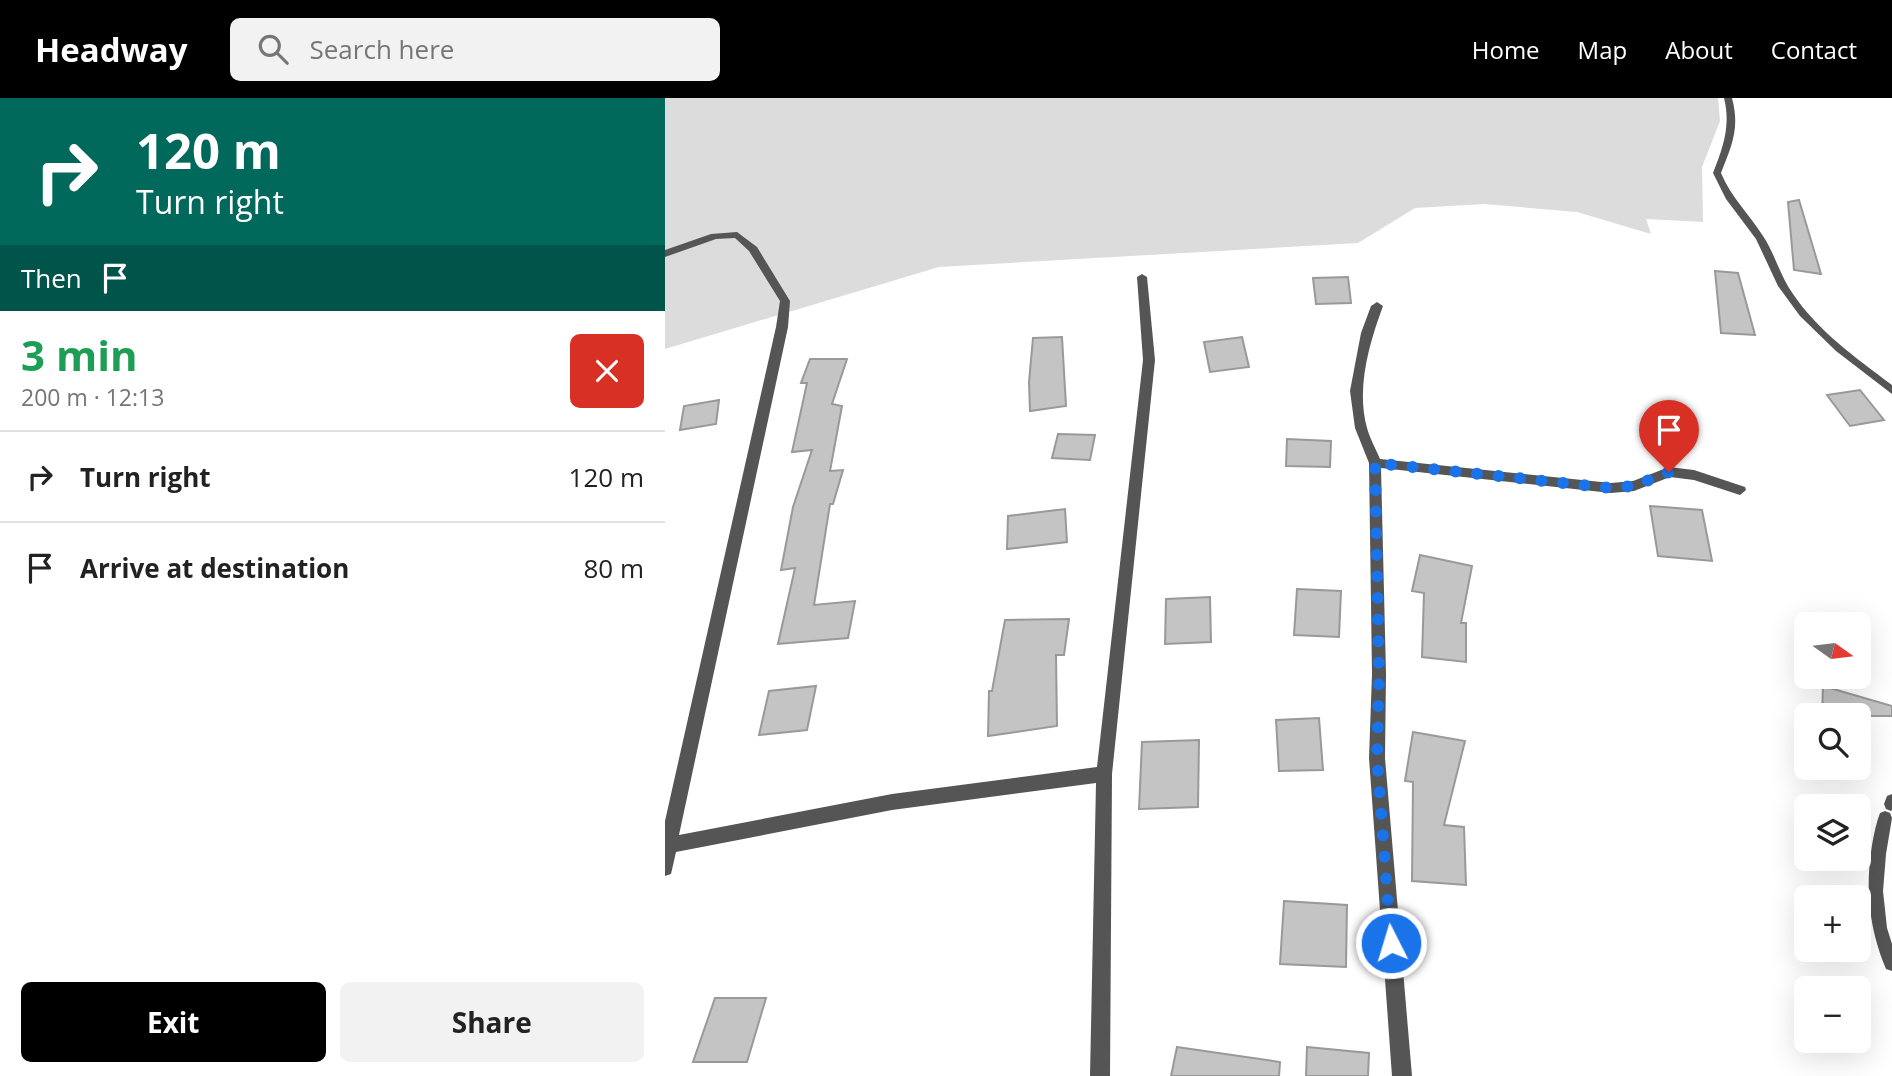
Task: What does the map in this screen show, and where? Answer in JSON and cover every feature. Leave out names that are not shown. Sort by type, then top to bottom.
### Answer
[{"type":"street","points":[[665,254],[715,236],[737,235],[753,249],[785,301],[782,327],[667,845],[665,868]]},
{"type":"street","points":[[1100,1076],[1104,774],[1149,360],[1142,277]]},
{"type":"street","points":[[1377,306],[1367,333],[1356,391],[1361,428],[1375,463],[1379,674],[1377,758],[1402,1076]]},
{"type":"street","points":[[1375,463],[1611,488],[1634,486],[1669,472],[1693,475],[1740,490]]},
{"type":"street","points":[[667,845],[893,802],[1104,774]]},
{"type":"lane","points":[[1728,98],[1734,117],[1732,136],[1717,173],[1722,189],[1753,228],[1779,279],[1810,322],[1837,348],[1892,390]]},
{"type":"lane","points":[[1889,807],[1875,859],[1876,904],[1892,963]]},
{"type":"shaded area","points":[[665,98],[1718,98],[1720,121],[1702,167],[1703,222],[1646,219],[1651,234],[1577,212],[1484,204],[1415,208],[1358,243],[939,267],[665,349]]},
{"type":"building","points":[[1799,200],[1821,274],[1794,270],[1788,202]]},
{"type":"building","points":[[1715,271],[1738,273],[1755,335],[1721,333]]},
{"type":"building","points":[[1348,277],[1351,303],[1316,304],[1313,278]]},
{"type":"building","points":[[1062,337],[1066,406],[1030,411],[1029,382],[1033,338]]},
{"type":"building","points":[[1242,337],[1249,367],[1210,372],[1204,342]]},
{"type":"building","points":[[810,359],[847,359],[832,404],[842,406],[830,471],[843,470],[833,504],[830,504],[814,605],[855,601],[848,638],[778,644],[795,568],[781,570],[793,507],[812,450],[792,452],[807,383],[801,383]]},
{"type":"building","points":[[1860,390],[1884,420],[1850,426],[1827,395]]},
{"type":"building","points":[[719,400],[716,424],[680,430],[684,406]]},
{"type":"building","points":[[1058,434],[1095,435],[1090,460],[1052,458]]},
{"type":"building","points":[[1287,439],[1331,441],[1330,467],[1286,466]]},
{"type":"building","points":[[1650,506],[1702,510],[1712,561],[1658,556]]},
{"type":"building","points":[[1065,509],[1067,542],[1007,549],[1008,516]]},
{"type":"building","points":[[1420,555],[1472,566],[1461,623],[1466,623],[1466,662],[1422,657],[1424,593],[1412,591]]},
{"type":"building","points":[[1297,589],[1341,591],[1339,637],[1294,635]]},
{"type":"building","points":[[1210,597],[1211,642],[1165,644],[1166,599]]},
{"type":"building","points":[[1069,619],[1064,655],[1056,655],[1057,726],[988,736],[989,691],[992,691],[1005,620]]},
{"type":"building","points":[[816,686],[807,730],[759,735],[769,691]]},
{"type":"building","points":[[1823,690],[1837,690],[1892,706],[1892,716],[1871,716],[1871,703],[1822,703]]},
{"type":"building","points":[[1319,718],[1323,770],[1279,771],[1276,720]]},
{"type":"building","points":[[1413,732],[1465,741],[1444,825],[1464,827],[1466,885],[1412,881],[1413,782],[1405,781]]},
{"type":"building","points":[[1199,740],[1198,807],[1139,809],[1142,742]]},
{"type":"building","points":[[1284,901],[1347,905],[1346,967],[1280,964]]},
{"type":"building","points":[[715,998],[766,998],[747,1062],[693,1062]]},
{"type":"building","points":[[1177,1047],[1280,1062],[1279,1076],[1171,1076]]},
{"type":"building","points":[[1307,1047],[1369,1053],[1368,1076],[1306,1076]]},
{"type":"route","points":[[1391,943],[1377,758],[1379,674],[1375,463],[1611,488],[1634,486],[1669,472]]}]
